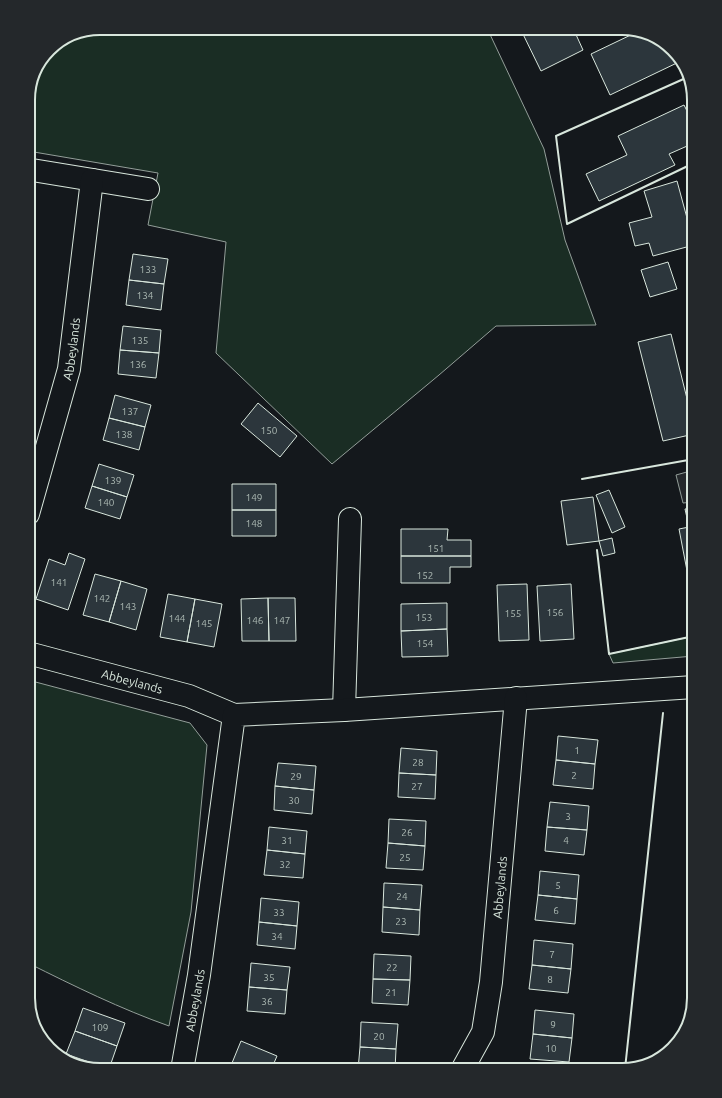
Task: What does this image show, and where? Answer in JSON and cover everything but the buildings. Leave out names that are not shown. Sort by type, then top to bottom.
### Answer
[{"type":"street","points":[[35,170],[148,189]]},
{"type":"street","name":"Abbeylands","points":[[35,489],[69,369],[92,180]]},
{"type":"street","points":[[344,710],[350,519]]},
{"type":"street","name":"Abbeylands","points":[[35,656],[188,696],[234,715],[344,710],[687,686]]},
{"type":"street","name":"Abbeylands","points":[[466,1063],[483,1032],[491,982],[516,698]]},
{"type":"street","name":"Abbeylands","points":[[183,1063],[199,975],[234,715]]},
{"type":"green space","points":[[100,35],[490,35],[544,149],[565,240],[596,325],[496,326],[332,464],[216,353],[226,242],[148,225],[158,173],[35,152],[35,96],[37,83],[46,64],[54,54],[75,40],[87,36]]},
{"type":"green space","points":[[687,637],[687,657],[613,663],[609,654]]},
{"type":"green space","points":[[35,682],[190,723],[207,745],[191,912],[169,1026],[115,1005],[35,966]]},
{"type":"shaded area","points":[[687,472],[687,503],[683,503],[676,475]]},
{"type":"wall","points":[[684,79],[556,136],[567,224],[687,166]]},
{"type":"wall","points":[[582,479],[687,460]]},
{"type":"wall","points":[[597,550],[609,654],[687,637]]},
{"type":"wall","points":[[626,1063],[663,713]]}]
